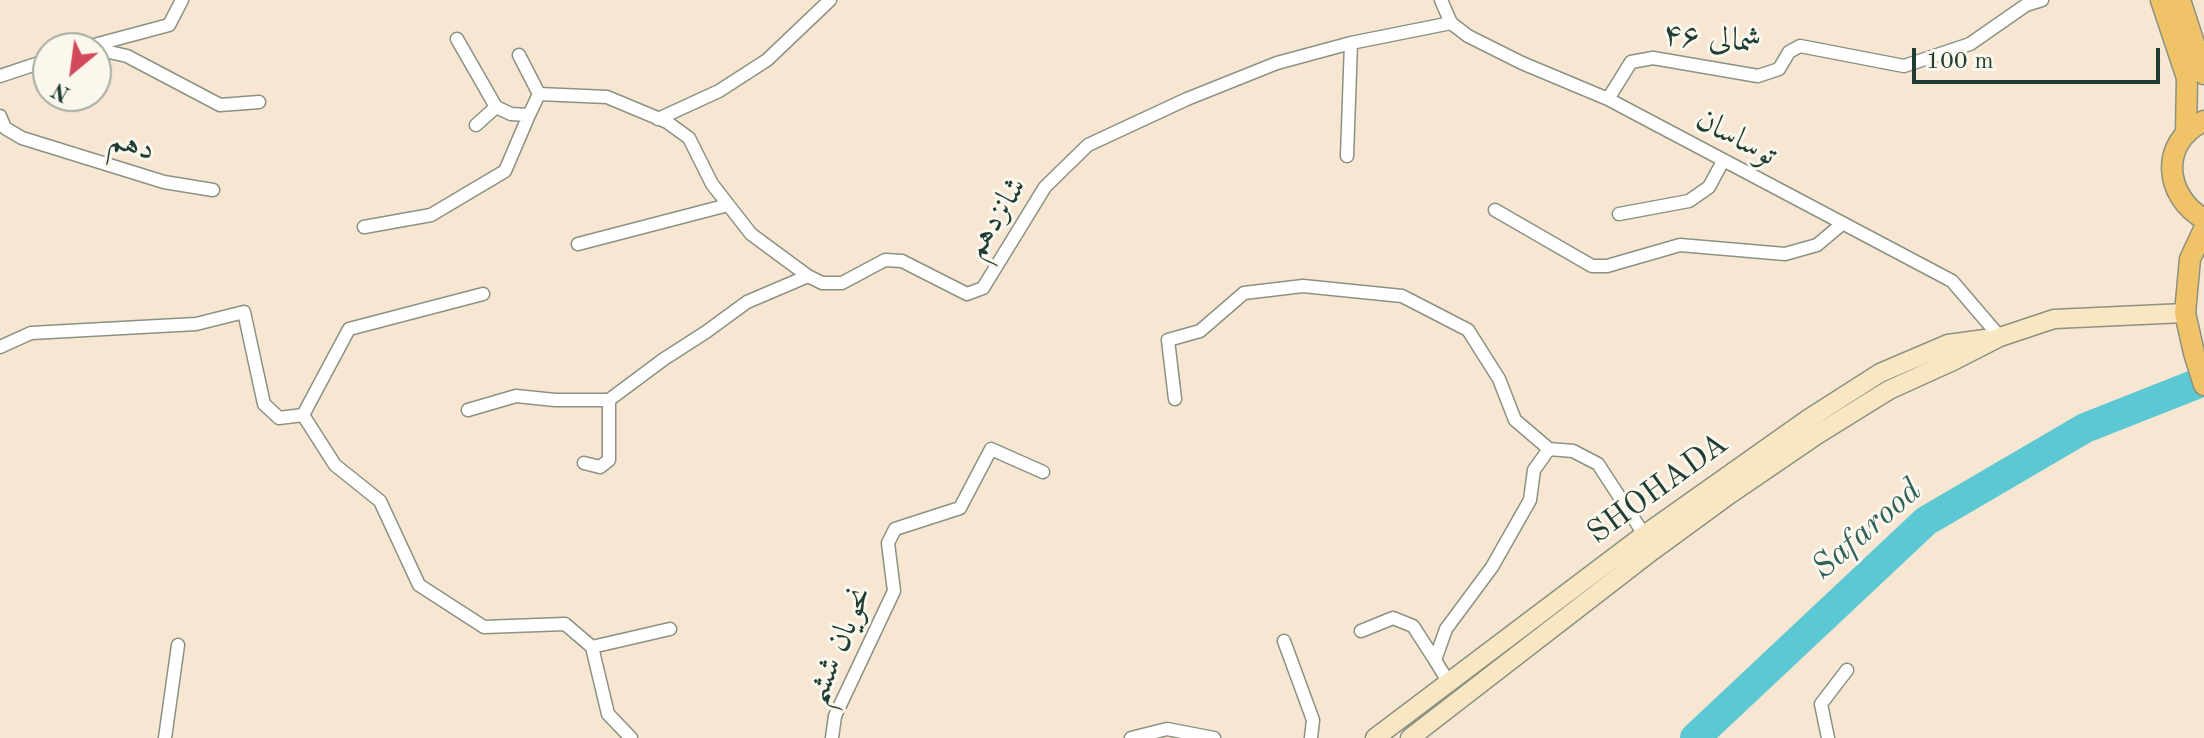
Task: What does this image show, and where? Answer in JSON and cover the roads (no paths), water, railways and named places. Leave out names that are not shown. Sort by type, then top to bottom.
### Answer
[{"type":"main road","points":[[2161,0],[2187,78],[2186,134]]},
{"type":"main road","points":[[2180,0],[2204,74]]},
{"type":"main road","points":[[2204,121],[2186,134],[2176,149],[2172,166],[2173,183],[2180,199],[2204,219]]},
{"type":"main road","points":[[2204,229],[2190,259],[2185,313],[2204,385]]},
{"type":"main road","name":"SHOHADA","points":[[1409,738],[1649,542],[1795,428],[1880,373],[1948,344],[2000,337],[2054,319],[2185,313]]},
{"type":"main road","name":"SHOHADA","points":[[1375,738],[1649,542]]},
{"type":"main road","points":[[1409,738],[1411,712]]},
{"type":"street","points":[[112,42],[169,25],[182,0]]},
{"type":"street","points":[[658,119],[719,91],[767,60],[830,0]]},
{"type":"street","points":[[1441,0],[1451,23]]},
{"type":"street","name":"شمالی ۴۶","points":[[1608,99],[1631,62],[1653,58],[1758,76],[1779,69],[1789,52],[1800,46],[1904,66],[1970,44],[2026,5],[2042,0]]},
{"type":"street","name":"شانزدهم","points":[[539,94],[607,97],[667,122],[689,138],[712,184],[751,234],[822,283],[842,283],[885,260],[902,261],[967,294],[983,288],[1045,187],[1088,145],[1187,99],[1277,63],[1351,43],[1451,23]]},
{"type":"street","name":"توساسان","points":[[1451,23],[1468,36],[1522,63],[1608,99],[1952,281],[2000,337]]},
{"type":"street","points":[[457,39],[496,107],[511,114],[529,115]]},
{"type":"street","points":[[1347,156],[1351,43]]},
{"type":"street","points":[[112,53],[127,56],[220,105],[259,102]]},
{"type":"street","points":[[364,227],[431,215],[505,171],[539,94],[519,55]]},
{"type":"street","points":[[0,76],[32,65]]},
{"type":"street","points":[[476,125],[496,107]]},
{"type":"street","name":"دهم","points":[[0,116],[5,128],[22,138],[164,182],[213,190]]},
{"type":"street","points":[[1619,214],[1689,201],[1709,187],[1723,161]]},
{"type":"street","points":[[578,244],[728,205]]},
{"type":"street","points":[[1495,210],[1592,266],[1607,266],[1680,245],[1785,254],[1817,245],[1842,224]]},
{"type":"street","points":[[468,410],[516,396],[609,400],[747,302],[808,276]]},
{"type":"street","points":[[1175,399],[1168,340],[1200,331],[1244,293],[1303,286],[1402,296],[1468,330],[1499,379],[1515,420],[1549,449],[1573,451],[1598,464],[1649,542]]},
{"type":"street","points":[[303,415],[349,329],[483,294]]},
{"type":"street","points":[[0,347],[31,333],[196,324],[244,312],[264,404],[279,418],[303,415]]},
{"type":"street","points":[[584,463],[600,467],[609,460],[609,400]]},
{"type":"street","points":[[303,415],[335,465],[380,501],[419,585],[484,627],[565,624],[592,647],[608,714],[631,738]]},
{"type":"street","name":"نحویان ششم","points":[[831,738],[835,716],[894,591],[888,543],[895,529],[960,508],[991,449],[1043,472]]},
{"type":"street","points":[[1435,660],[1446,629],[1492,567],[1530,500],[1534,470],[1549,449]]},
{"type":"street","points":[[1361,631],[1393,618],[1413,626],[1449,683]]},
{"type":"street","points":[[592,647],[670,629]]},
{"type":"street","points":[[1284,641],[1313,720],[1311,738]]},
{"type":"street","points":[[165,738],[178,645]]},
{"type":"street","points":[[1828,738],[1821,704],[1847,670]]},
{"type":"street","points":[[1131,738],[1167,729],[1214,738]]},
{"type":"waterway","name":"Safarood","points":[[1695,738],[1926,521],[2085,428],[2204,381]]}]
